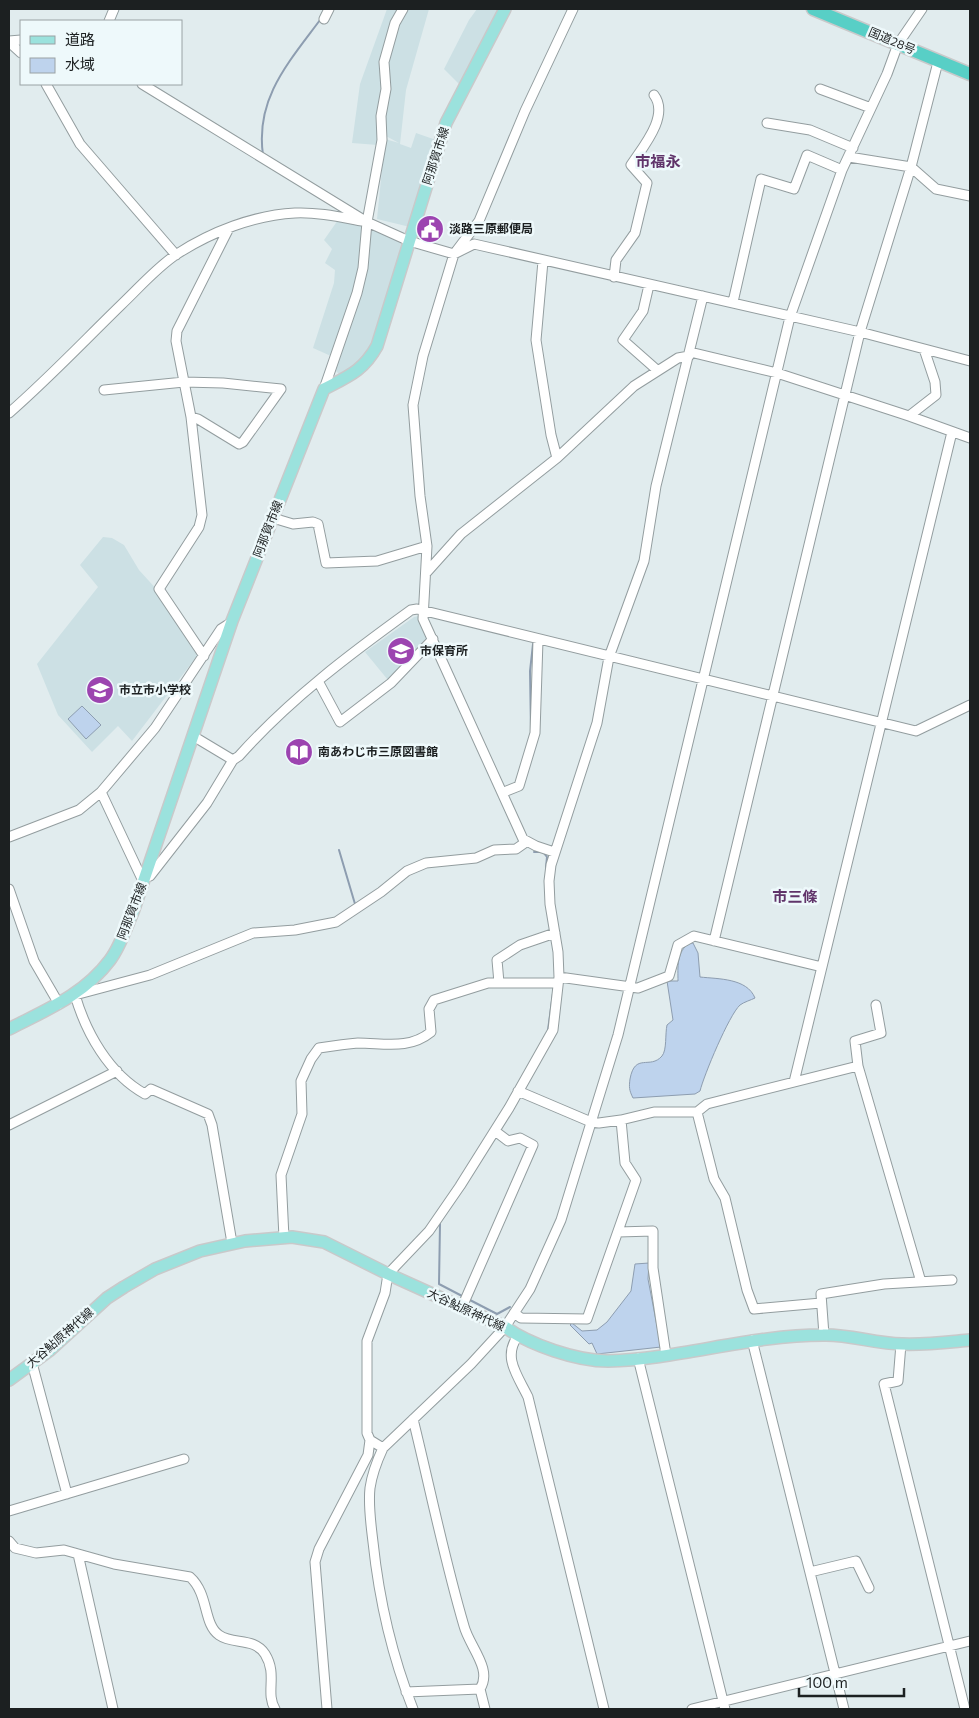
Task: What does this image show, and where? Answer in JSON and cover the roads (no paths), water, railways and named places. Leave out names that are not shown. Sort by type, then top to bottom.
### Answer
[{"type":"highway","name":"国道28号","points":[[813,9],[970,74]]},
{"type":"main road","name":"阿那賀市線","points":[[9,1029],[75,995],[110,960],[130,918],[144,880],[232,622],[324,389],[358,371],[369,360],[383,331],[446,123],[505,9]]},
{"type":"main road","name":"大谷鮎原神代線","points":[[9,1380],[32,1363],[107,1298],[155,1269],[200,1252],[232,1243],[292,1237],[324,1242],[388,1274],[505,1327],[518,1336],[551,1349],[590,1359],[607,1361],[638,1358],[752,1340],[824,1334],[901,1344],[970,1340]]},
{"type":"street","points":[[324,19],[329,9]]},
{"type":"street","points":[[324,389],[357,293],[367,222],[382,140],[381,116],[386,89],[384,62],[395,23],[402,9]]},
{"type":"street","points":[[554,852],[526,842],[422,612],[427,546],[420,496],[414,399],[433,319],[454,254],[479,221],[525,111],[573,9]]},
{"type":"street","points":[[413,1709],[406,1692],[385,1616],[370,1520],[370,1489],[383,1448],[471,1364],[505,1327],[530,1289],[560,1220],[618,1035],[790,317],[842,170],[872,108],[898,44],[922,9]]},
{"type":"street","points":[[9,41],[20,51]]},
{"type":"street","points":[[714,941],[860,332],[911,167],[938,62]]},
{"type":"street","points":[[47,85],[86,152],[176,255]]},
{"type":"street","points":[[144,85],[367,222],[409,241],[454,254],[474,244],[649,285],[733,302],[860,332],[970,361]]},
{"type":"street","points":[[820,89],[872,108]]},
{"type":"street","points":[[614,277],[616,260],[635,233],[647,183],[631,165],[653,132],[658,115],[654,95]]},
{"type":"street","points":[[767,123],[810,130],[853,148]]},
{"type":"street","points":[[733,302],[761,179],[794,189],[807,155],[842,170]]},
{"type":"street","points":[[849,157],[911,167],[936,189],[970,196]]},
{"type":"street","points":[[9,413],[176,255],[229,228],[271,216],[295,213],[324,214],[367,222]]},
{"type":"street","points":[[204,656],[159,589],[199,527],[202,515],[191,417],[176,341],[177,331],[229,228]]},
{"type":"street","points":[[543,261],[536,340],[549,427],[557,458]]},
{"type":"street","points":[[649,285],[644,311],[623,340],[657,370]]},
{"type":"street","points":[[327,1709],[315,1562],[319,1549],[368,1455],[370,1440],[367,1433],[365,1354],[371,1326],[385,1293],[388,1274],[438,1219],[482,1154],[553,1030],[559,980],[549,881],[554,852],[597,724],[608,657],[644,561],[656,486],[703,296]]},
{"type":"street","points":[[909,416],[936,396],[935,382],[924,349]]},
{"type":"street","points":[[426,573],[460,534],[557,458],[634,386],[657,370],[678,358],[690,354],[776,373],[970,438]]},
{"type":"street","points":[[104,390],[184,382],[223,382],[281,389],[243,442],[239,444],[198,419],[191,417]]},
{"type":"street","points":[[794,1082],[952,432]]},
{"type":"street","points":[[273,518],[293,524],[314,522],[318,524],[326,563],[377,561],[427,546]]},
{"type":"street","points":[[101,792],[144,880],[150,876],[207,803],[233,760],[240,756],[291,703],[411,610],[916,731],[970,706]]},
{"type":"street","points":[[9,837],[79,810],[101,792],[155,728],[221,630],[232,622]]},
{"type":"street","points":[[318,681],[340,722],[390,684],[433,639]]},
{"type":"street","points":[[504,792],[519,786],[535,733],[538,640]]},
{"type":"street","points":[[193,736],[233,760]]},
{"type":"street","points":[[232,1243],[212,1126],[208,1114],[151,1089],[145,1094],[133,1087],[117,1071],[89,1034],[83,1022],[75,995],[150,975],[253,933],[295,930],[336,922],[382,892],[407,871],[426,863],[476,858],[494,850],[516,849],[526,842]]},
{"type":"street","points":[[9,889],[34,961],[59,1004]]},
{"type":"street","points":[[499,983],[497,960],[520,945],[555,934]]},
{"type":"street","points":[[284,1238],[281,1175],[302,1114],[301,1081],[311,1059],[319,1048],[352,1044],[407,1044],[421,1040],[431,1032],[429,1009],[434,1000],[488,983],[559,980],[638,988],[669,976],[678,946],[694,936],[822,967]]},
{"type":"street","points":[[876,1005],[881,1033],[855,1041],[858,1066],[920,1282]]},
{"type":"street","points":[[518,1091],[591,1122],[599,1123],[654,1112],[697,1112],[707,1104],[858,1066]]},
{"type":"street","points":[[9,1125],[117,1071]]},
{"type":"street","points":[[697,1112],[714,1179],[725,1198],[747,1290],[754,1309],[821,1303]]},
{"type":"street","points":[[514,1313],[522,1318],[587,1319],[636,1180],[625,1163],[621,1120]]},
{"type":"street","points":[[462,1307],[533,1145],[520,1138],[508,1141],[495,1130]]},
{"type":"street","points":[[618,1232],[653,1231],[653,1268],[666,1355]]},
{"type":"street","points":[[824,1334],[820,1294],[884,1284],[952,1280]]},
{"type":"street","points":[[518,1336],[511,1345],[511,1361],[528,1398],[604,1709]]},
{"type":"street","points":[[752,1340],[844,1709]]},
{"type":"street","points":[[901,1344],[898,1381],[884,1384],[951,1645],[965,1709]]},
{"type":"street","points":[[638,1358],[724,1705]]},
{"type":"street","points":[[32,1363],[67,1494]]},
{"type":"street","points":[[413,1419],[464,1628],[483,1667],[484,1683],[480,1689],[484,1709]]},
{"type":"street","points":[[370,1440],[383,1448]]},
{"type":"street","points":[[9,1511],[184,1459]]},
{"type":"street","points":[[9,1541],[15,1548],[36,1553],[64,1550],[114,1564],[190,1577],[198,1584],[214,1631],[227,1639],[250,1643],[259,1647],[264,1654],[272,1671],[271,1702],[275,1709]]},
{"type":"street","points":[[78,1554],[114,1709]]},
{"type":"street","points":[[810,1572],[856,1561],[870,1588]]},
{"type":"street","points":[[692,1709],[724,1705],[835,1673],[970,1641]]},
{"type":"street","points":[[406,1692],[480,1689]]},
{"type":"water","points":[[82,706],[101,725],[86,739],[68,719]]},
{"type":"water","points":[[693,943],[698,953],[700,977],[723,979],[739,983],[751,991],[755,998],[740,1005],[735,1011],[717,1046],[700,1091],[695,1094],[633,1098],[629,1084],[635,1066],[653,1062],[664,1053],[667,1025],[673,1020],[667,981],[678,981],[680,955],[685,946]]},
{"type":"water","points":[[649,1263],[648,1279],[661,1347],[597,1354],[592,1343],[589,1344],[570,1325],[572,1323],[582,1331],[597,1330],[607,1322],[631,1291],[635,1264]]},
{"type":"waterway","points":[[263,155],[262,135],[264,116],[269,99],[276,83],[296,51],[320,20]]},
{"type":"waterway","points":[[531,731],[530,671],[533,644]]},
{"type":"waterway","points":[[339,850],[355,904]]},
{"type":"waterway","points":[[534,852],[543,852],[547,857],[546,867]]},
{"type":"waterway","points":[[548,1030],[554,986]]},
{"type":"waterway","points":[[440,1224],[439,1284],[464,1297]]},
{"type":"waterway","points":[[468,1299],[497,1314],[510,1307]]},
{"type":"place","name":"淡路三原郵便局","points":[[430,229]]},
{"type":"place","name":"市保育所","points":[[401,651]]},
{"type":"place","name":"市立市小学校","points":[[100,690]]},
{"type":"place","name":"南あわじ市三原図書館","points":[[299,752]]},
{"type":"district","name":"市福永","points":[[658,162]]},
{"type":"district","name":"市三條","points":[[795,897]]}]
